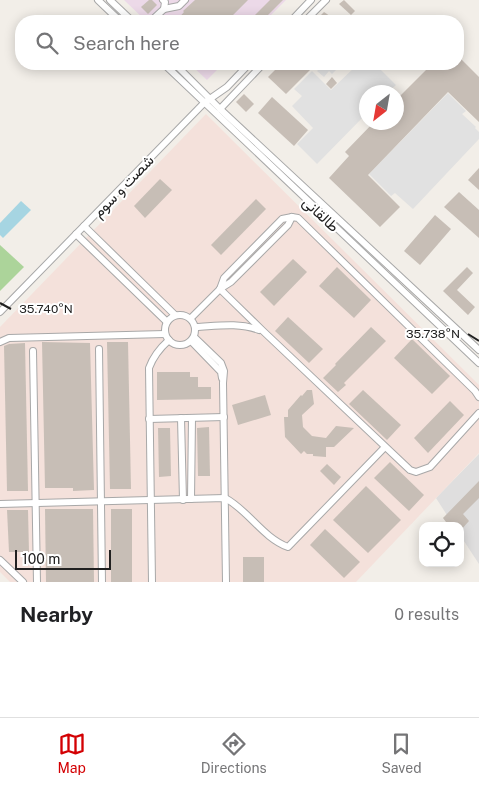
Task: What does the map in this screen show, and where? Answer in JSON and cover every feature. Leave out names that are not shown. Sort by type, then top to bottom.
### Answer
[{"type":"street","points":[[98,0],[114,15]]},
{"type":"street","points":[[110,0],[126,15]]},
{"type":"street","points":[[163,0],[165,2],[164,9]]},
{"type":"street","points":[[158,15],[164,9],[179,6],[185,0]]},
{"type":"street","points":[[297,15],[312,0]]},
{"type":"street","points":[[311,15],[326,0]]},
{"type":"street","name":"طالقانی","points":[[171,70],[207,101],[479,363]]},
{"type":"street","name":"طالقانی","points":[[180,70],[207,101],[220,109],[479,350]]},
{"type":"street","name":"شصت و سوم","points":[[0,312],[207,101],[226,87],[243,70]]},
{"type":"street","points":[[220,109],[257,70]]},
{"type":"street","points":[[191,318],[220,289],[232,282],[288,225],[292,218],[298,218],[479,396]]},
{"type":"street","points":[[84,226],[175,315]]},
{"type":"street","points":[[76,234],[167,322]]},
{"type":"street","points":[[220,289],[410,470],[416,472],[430,468],[479,414]]},
{"type":"street","points":[[182,314],[191,318],[196,327],[196,332],[186,344],[176,345],[167,337],[165,328],[167,322],[175,315],[182,314]]},
{"type":"street","points":[[196,327],[239,325],[251,326],[262,331]]},
{"type":"street","points":[[0,342],[9,338],[167,337]]},
{"type":"street","points":[[152,582],[148,368],[151,360],[167,337]]},
{"type":"street","points":[[192,339],[220,372],[223,383],[226,582]]},
{"type":"street","points":[[99,349],[102,582]]},
{"type":"street","points":[[33,351],[37,582]]},
{"type":"street","points":[[149,419],[224,417]]},
{"type":"street","points":[[181,418],[183,500]]},
{"type":"street","points":[[191,499],[192,418]]},
{"type":"street","points":[[0,504],[225,498],[234,503],[278,543],[288,546],[385,447]]},
{"type":"street","points":[[0,560],[23,582]]},
{"type":"shaded area","points":[[124,0],[286,0],[271,15],[140,15]]},
{"type":"shaded area","points":[[196,70],[217,70],[207,80]]},
{"type":"shaded area","points":[[336,70],[332,74],[329,71],[324,77],[317,71]]},
{"type":"shaded area","points":[[352,70],[381,70],[396,85],[359,85],[359,121],[317,164],[297,144],[313,128],[292,106],[302,96],[294,89],[312,71],[331,90]]},
{"type":"shaded area","points":[[448,93],[466,111],[462,114],[476,127],[479,132],[479,139],[413,209],[395,193],[391,196],[369,174]]},
{"type":"shaded area","points":[[206,114],[479,385],[479,453],[356,582],[10,582],[0,572],[0,327]]},
{"type":"shaded area","points":[[479,454],[479,564],[464,541],[464,522],[451,522],[436,498]]},
{"type":"green space","points":[[0,245],[24,267],[0,291]]},
{"type":"water","points":[[21,201],[31,210],[3,238],[0,235],[0,223]]},
{"type":"building","points":[[149,0],[152,0],[157,5],[148,14],[141,7]]},
{"type":"building","points":[[195,0],[248,0],[233,15],[181,15]]},
{"type":"building","points":[[270,0],[283,0],[268,15],[255,15]]},
{"type":"building","points":[[344,0],[355,11],[351,15],[339,4]]},
{"type":"building","points":[[464,62],[479,77],[479,122],[448,92],[368,175],[400,207],[380,227],[329,178],[349,156],[345,152],[366,130],[404,130],[404,92],[426,70],[464,70]]},
{"type":"building","points":[[275,70],[310,70],[286,94],[268,77]]},
{"type":"building","points":[[332,77],[337,83],[331,89],[326,84]]},
{"type":"building","points":[[244,94],[254,104],[246,112],[236,102]]},
{"type":"building","points":[[272,97],[308,130],[294,146],[258,113]]},
{"type":"building","points":[[479,168],[479,190],[468,180]]},
{"type":"building","points":[[160,179],[172,190],[145,218],[134,206]]},
{"type":"building","points":[[459,192],[479,210],[479,238],[444,207]]},
{"type":"building","points":[[256,199],[266,209],[221,255],[211,245]]},
{"type":"building","points":[[435,215],[451,229],[420,265],[404,251]]},
{"type":"building","points":[[293,259],[307,272],[274,306],[260,292]]},
{"type":"building","points":[[337,267],[371,300],[354,318],[319,286]]},
{"type":"building","points":[[467,267],[473,273],[457,290],[475,307],[468,315],[443,291]]},
{"type":"building","points":[[288,317],[323,349],[309,363],[275,331]]},
{"type":"building","points":[[371,327],[386,341],[344,383],[346,385],[338,392],[323,378]]},
{"type":"building","points":[[412,339],[450,376],[432,394],[394,358]]},
{"type":"building","points":[[42,342],[90,343],[94,490],[73,491],[73,488],[45,488]]},
{"type":"building","points":[[107,342],[128,342],[131,489],[110,489]]},
{"type":"building","points":[[25,343],[28,491],[7,491],[4,346]]},
{"type":"building","points":[[157,372],[190,372],[190,377],[198,377],[198,387],[211,387],[211,399],[157,400]]},
{"type":"building","points":[[307,390],[312,390],[314,404],[302,415],[303,427],[312,436],[326,438],[336,426],[354,428],[334,447],[326,447],[326,457],[313,456],[313,454],[307,454],[304,451],[301,454],[285,437],[284,417],[288,417],[288,410]]},
{"type":"building","points":[[363,390],[401,425],[387,440],[349,404]]},
{"type":"building","points":[[265,395],[271,415],[238,425],[232,405]]},
{"type":"building","points":[[450,401],[464,415],[428,453],[414,438]]},
{"type":"building","points":[[209,427],[210,476],[198,476],[197,428]]},
{"type":"building","points":[[158,428],[170,428],[171,476],[159,477]]},
{"type":"building","points":[[390,462],[424,495],[409,511],[374,478]]},
{"type":"building","points":[[327,464],[341,477],[334,485],[320,471]]},
{"type":"building","points":[[479,481],[479,498],[463,514],[469,521],[464,527],[464,522],[446,522],[443,518]]},
{"type":"building","points":[[366,486],[401,520],[368,553],[333,520]]},
{"type":"building","points":[[45,509],[93,509],[94,582],[46,582]]},
{"type":"building","points":[[111,509],[132,509],[132,582],[111,582]]},
{"type":"building","points":[[7,510],[28,510],[29,552],[9,552]]},
{"type":"building","points":[[325,529],[360,562],[344,578],[310,545]]},
{"type":"building","points":[[243,557],[264,557],[264,582],[243,582]]}]
